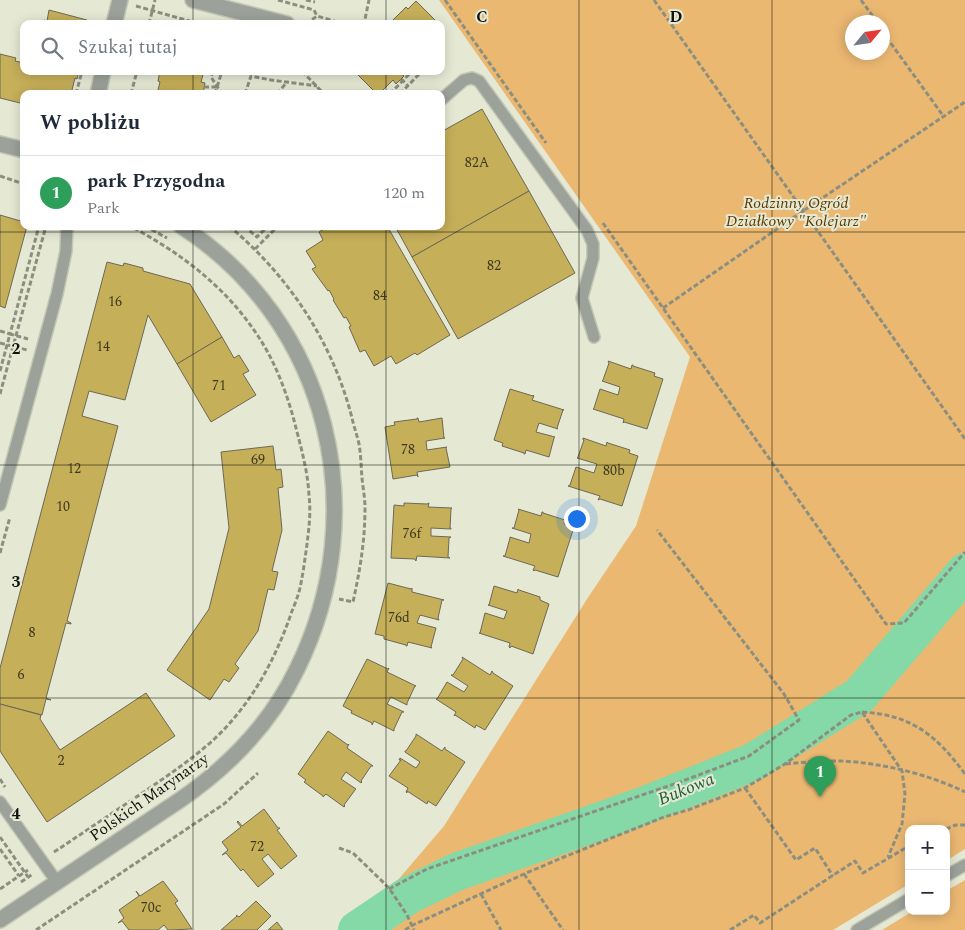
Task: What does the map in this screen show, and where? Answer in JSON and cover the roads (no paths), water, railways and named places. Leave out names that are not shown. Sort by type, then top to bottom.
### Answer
[{"type":"street","points":[[193,0],[271,20]]},
{"type":"street","points":[[115,20],[120,1]]},
{"type":"street","points":[[99,90],[102,75]]},
{"type":"street","points":[[0,144],[20,149]]},
{"type":"street","name":"Polskich Marynarzy","points":[[0,920],[194,790],[217,773],[244,746],[270,712],[297,670],[314,630],[329,577],[335,519],[332,469],[322,418],[312,388],[289,340],[265,305],[218,254],[186,230]]},
{"type":"lane","points":[[445,97],[464,80],[472,78],[479,81],[587,230],[593,244],[593,258],[582,298],[594,337]]},
{"type":"lane","points":[[0,505],[2,487],[57,294],[66,251],[67,230]]},
{"type":"lane","points":[[0,802],[57,882]]},
{"type":"lane","points":[[950,874],[965,865]]},
{"type":"lane","points":[[856,930],[905,901]]},
{"type":"waterway","name":"Bukowa","points":[[357,930],[409,895],[456,872],[643,806],[753,762],[859,696],[965,572]]},
{"type":"place","name":"park Przygodna","points":[[820,797]]},
{"type":"park label","name":"Rodzinny Ogród Działkowy \"Kolejarz\"","points":[[796,212]]}]
